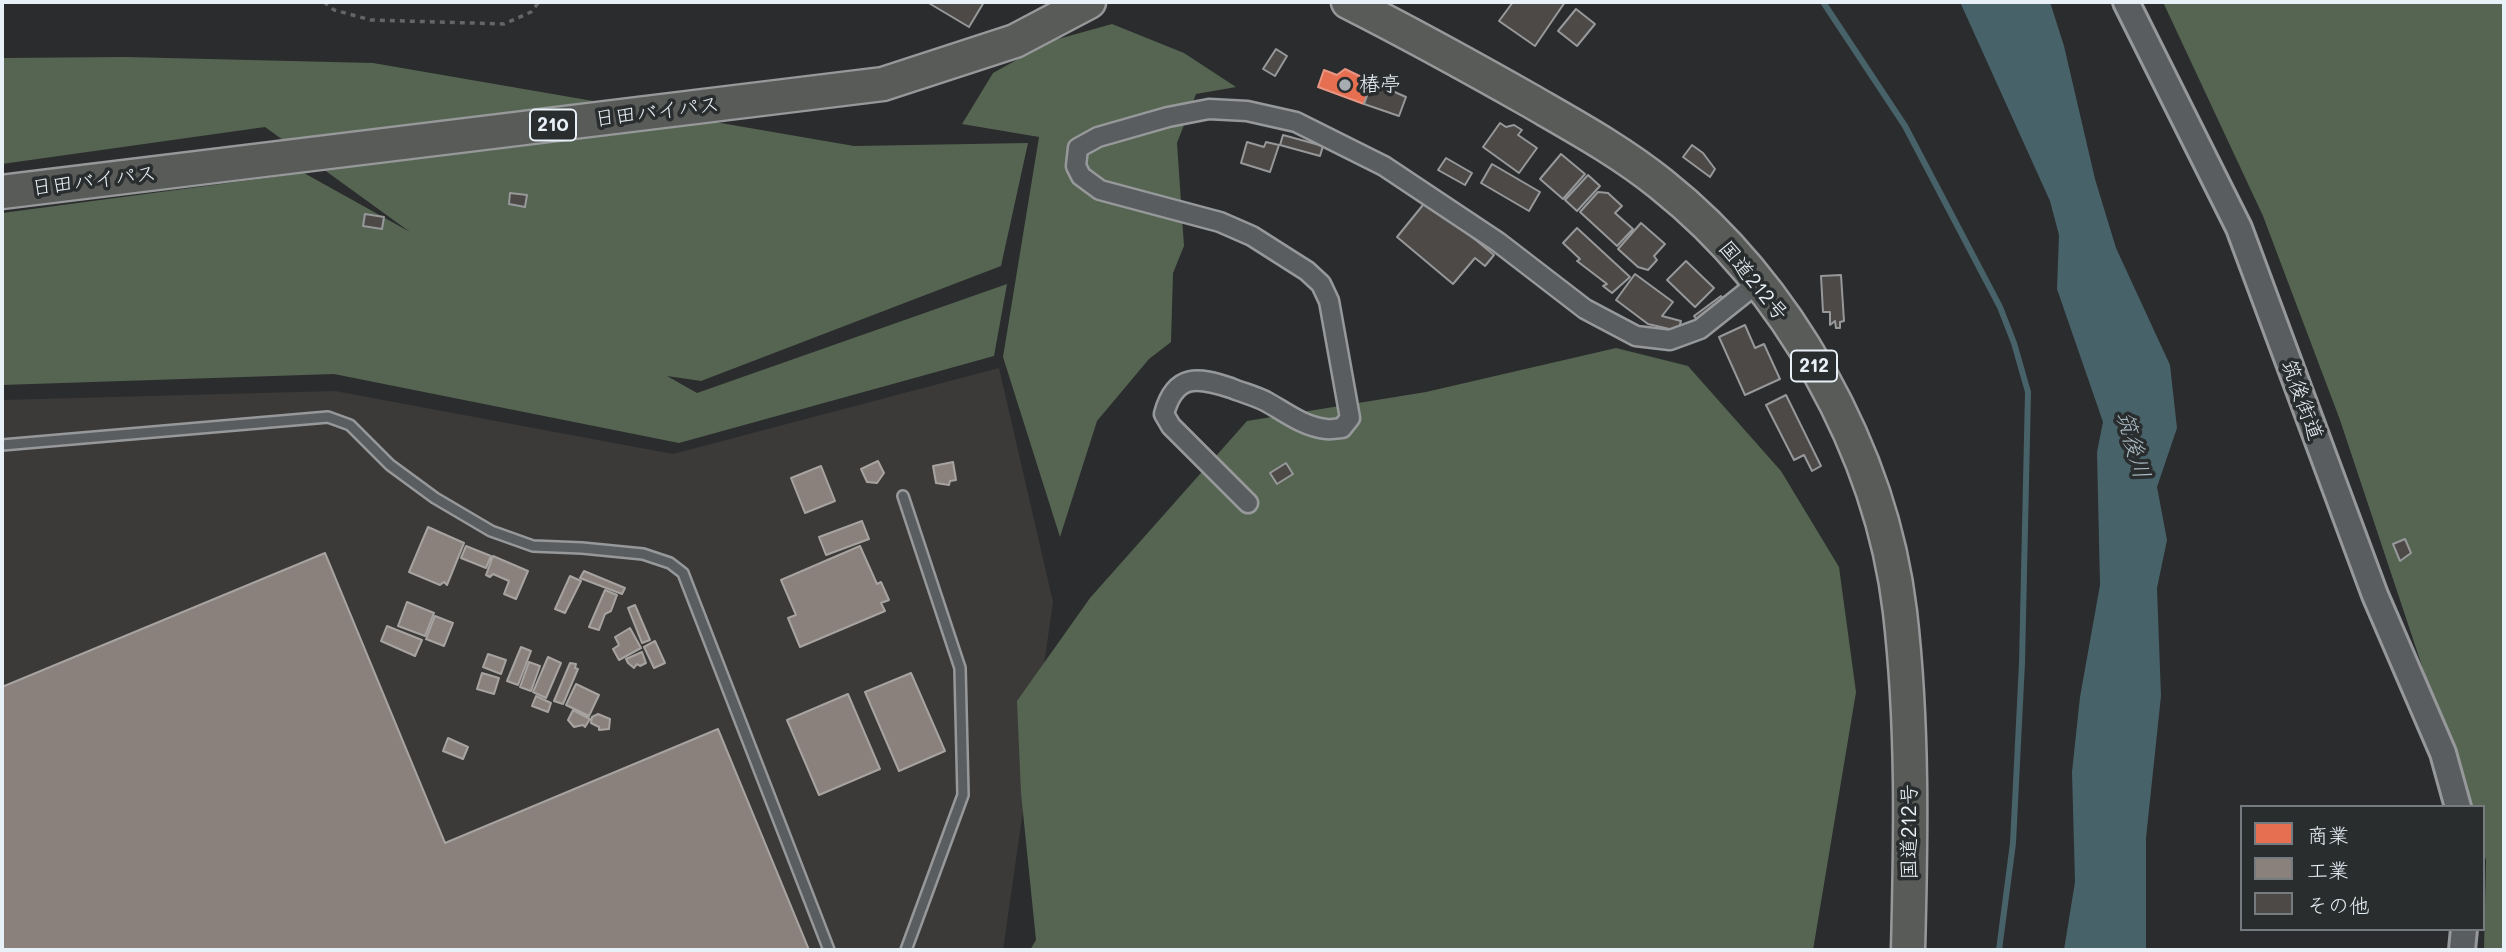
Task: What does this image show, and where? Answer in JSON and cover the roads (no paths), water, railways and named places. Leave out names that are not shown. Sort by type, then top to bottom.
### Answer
[{"type":"highway","name":"日田バイパス","points":[[2,192],[883,84],[1015,41],[1089,2]]},
{"type":"highway","name":"国道212号","points":[[1348,2],[1423,40],[1602,142],[1661,184],[1703,221],[1759,282],[1800,341],[1833,401],[1865,472],[1883,529],[1900,610],[1908,717],[1911,843],[1908,950]]},
{"type":"street","name":"筑後街道","points":[[2126,2],[2239,229],[2375,595],[2443,753],[2457,805]]},
{"type":"street","points":[[1248,503],[1171,426],[1164,414],[1168,400],[1176,388],[1203,379],[1265,400],[1292,417],[1325,429],[1342,428],[1350,418],[1329,301],[1321,284],[1307,271],[1252,236],[1220,222],[1100,190],[1081,176],[1076,166],[1078,148],[1098,138],[1168,117],[1209,109],[1247,111],[1296,122],[1384,166],[1498,242],[1585,309],[1636,336],[1670,340],[1700,329],[1759,282]]},
{"type":"street","points":[[2462,950],[2464,931]]},
{"type":"lane","points":[[2,446],[328,417],[350,425],[390,465],[435,498],[491,531],[533,546],[643,554],[670,563],[683,573],[829,950]]},
{"type":"lane","points":[[903,496],[960,668],[963,794],[906,950]]},
{"type":"water","name":"筑後川","points":[[1960,2],[2050,2],[2064,46],[2095,179],[2116,248],[2170,365],[2177,428],[2157,487],[2167,540],[2157,588],[2161,696],[2146,838],[2146,950],[2064,950],[2075,882],[2072,772],[2080,697],[2100,585],[2097,452],[2103,422],[2057,289],[2059,235],[2050,201]]},
{"type":"waterway","points":[[1823,2],[1905,126],[2000,307],[2028,392],[2022,663],[2013,843],[1999,950]]},
{"type":"place","name":"椿亭","points":[[1345,85]]}]
